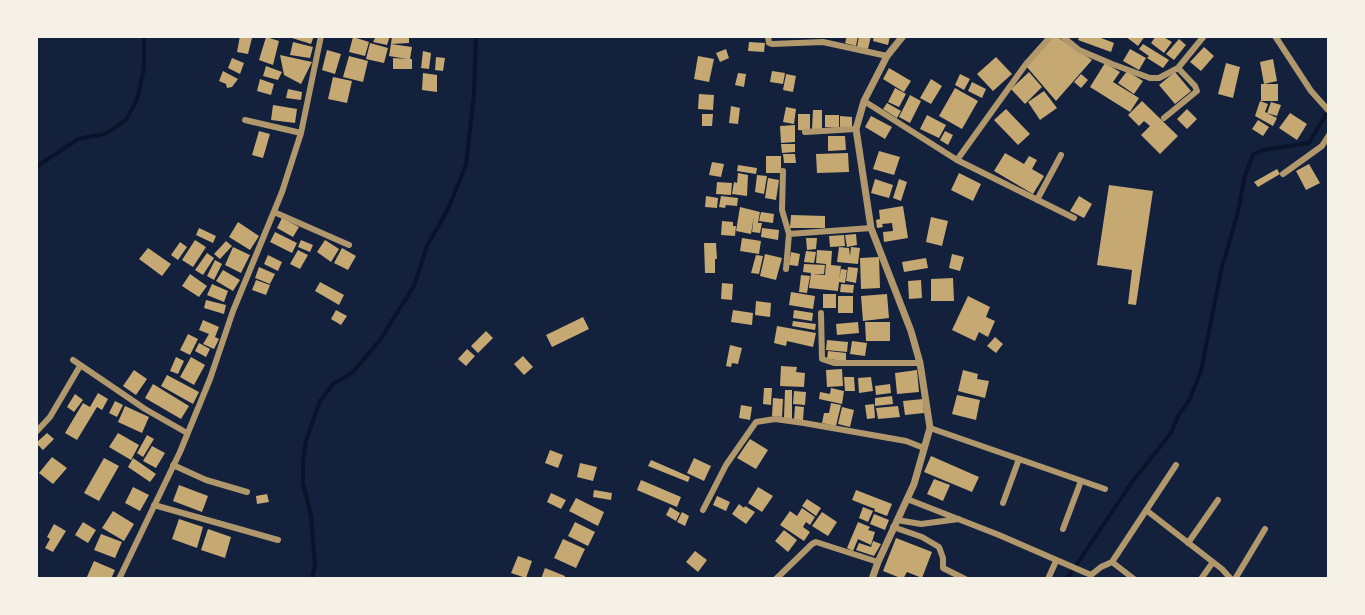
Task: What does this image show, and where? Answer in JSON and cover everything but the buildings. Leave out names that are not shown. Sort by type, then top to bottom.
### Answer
[{"type":"street","points":[[119,579],[173,465],[210,378],[233,311],[295,156],[321,36]]},
{"type":"street","points":[[768,36],[769,43],[772,44],[823,42],[887,56]]},
{"type":"street","points":[[872,579],[907,499],[922,459],[930,428],[920,363],[911,331],[871,228],[856,129],[864,101],[887,56],[903,36]]},
{"type":"street","points":[[957,160],[1026,64],[1051,36]]},
{"type":"street","points":[[1062,36],[1072,39],[1079,50],[1150,78],[1159,78],[1178,68],[1204,36]]},
{"type":"street","points":[[1275,36],[1311,91],[1329,111]]},
{"type":"street","points":[[1164,118],[1197,91],[1178,68]]},
{"type":"street","points":[[864,101],[957,160],[1074,218]]},
{"type":"street","points":[[245,120],[301,133]]},
{"type":"street","points":[[805,132],[856,129]]},
{"type":"street","points":[[1283,174],[1322,146],[1329,135]]},
{"type":"street","points":[[1037,200],[1061,155]]},
{"type":"street","points":[[783,171],[782,210],[789,234],[786,269]]},
{"type":"street","points":[[274,212],[349,245]]},
{"type":"street","points":[[789,234],[871,228]]},
{"type":"street","points":[[822,313],[822,359],[834,363],[920,363]]},
{"type":"street","points":[[73,360],[145,409],[187,433]]},
{"type":"street","points":[[36,432],[50,417],[80,366]]},
{"type":"street","points":[[703,510],[726,465],[756,422],[775,419],[804,423],[897,439],[924,448]]},
{"type":"street","points":[[930,428],[1105,489]]},
{"type":"street","points":[[1003,503],[1019,459]]},
{"type":"street","points":[[173,465],[206,480],[248,492]]},
{"type":"street","points":[[907,499],[960,519],[1090,577],[1101,567],[1113,562],[1176,465]]},
{"type":"street","points":[[1063,529],[1081,481]]},
{"type":"street","points":[[1188,543],[1218,500]]},
{"type":"street","points":[[154,505],[278,540]]},
{"type":"street","points":[[1146,510],[1213,562],[1230,579]]},
{"type":"street","points":[[895,524],[921,524],[960,519]]},
{"type":"street","points":[[895,524],[939,547],[943,558],[943,568],[965,579]]},
{"type":"street","points":[[1236,579],[1265,529]]},
{"type":"street","points":[[776,579],[816,542],[878,562]]},
{"type":"street","points":[[1048,579],[1056,561]]},
{"type":"street","points":[[1113,562],[1134,579]]},
{"type":"street","points":[[1201,579],[1213,562]]},
{"type":"waterway","points":[[36,167],[78,139],[105,134],[126,120],[137,100],[144,68],[144,36]]},
{"type":"waterway","points":[[312,579],[315,565],[311,516],[303,483],[306,441],[320,401],[333,384],[353,372],[380,340],[414,286],[427,246],[448,209],[466,165],[474,94],[476,36]]},
{"type":"waterway","points":[[1067,579],[1132,482],[1171,433],[1179,414],[1189,401],[1201,371],[1222,267],[1238,212],[1245,175],[1253,155],[1263,150],[1309,143],[1328,111]]}]
